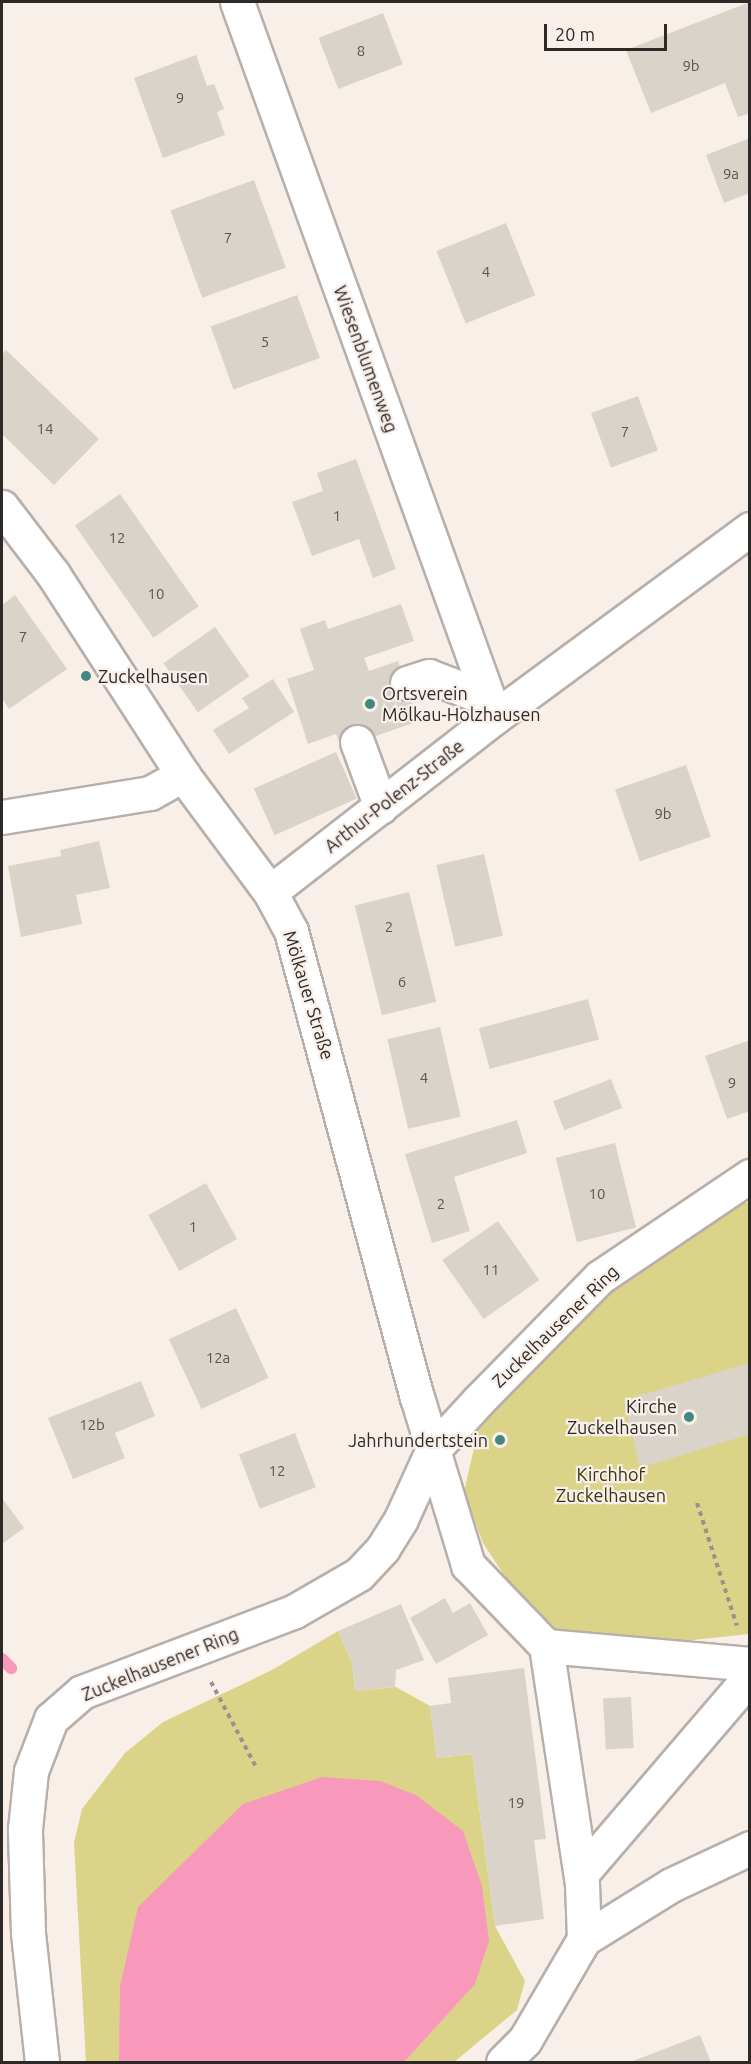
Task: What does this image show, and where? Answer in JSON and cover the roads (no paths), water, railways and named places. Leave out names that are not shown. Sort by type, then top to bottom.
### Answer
[{"type":"street","name":"Wiesenblumenweg","points":[[237,2],[491,708]]},
{"type":"street","name":"Mölkauer Straße","points":[[2,507],[66,593],[183,775],[270,892],[291,931],[309,985],[432,1451]]},
{"type":"street","name":"Arthur-Polenz-Straße","points":[[270,892],[381,807],[491,708],[750,529]]},
{"type":"street","points":[[407,683],[429,676],[491,708]]},
{"type":"street","points":[[357,742],[381,807]]},
{"type":"street","points":[[2,817],[139,795],[183,775]]},
{"type":"street","name":"Zuckelhausener Ring","points":[[42,2062],[28,1933],[25,1829],[37,1748],[51,1719],[82,1692],[293,1612],[359,1574],[383,1548],[401,1519],[432,1451],[600,1277],[750,1176]]},
{"type":"street","points":[[432,1451],[468,1566],[546,1646],[581,1874],[584,1938]]},
{"type":"street","points":[[546,1646],[749,1664]]},
{"type":"street","points":[[581,1874],[750,1677]]},
{"type":"street","points":[[503,2062],[525,2040],[584,1938],[671,1885],[750,1848]]},
{"type":"waterway","points":[[2,1659],[11,1668]]},
{"type":"place","name":"Zuckelhausen","points":[[86,676]]},
{"type":"place","name":"Ortsverein Mölkau-Holzhausen","points":[[370,704]]},
{"type":"place","name":"Kirche Zuckelhausen","points":[[689,1417]]},
{"type":"place","name":"Jahrhundertstein","points":[[500,1440]]},
{"type":"park label","name":"Kirchhof Zuckelhausen","points":[[611,1485]]}]
